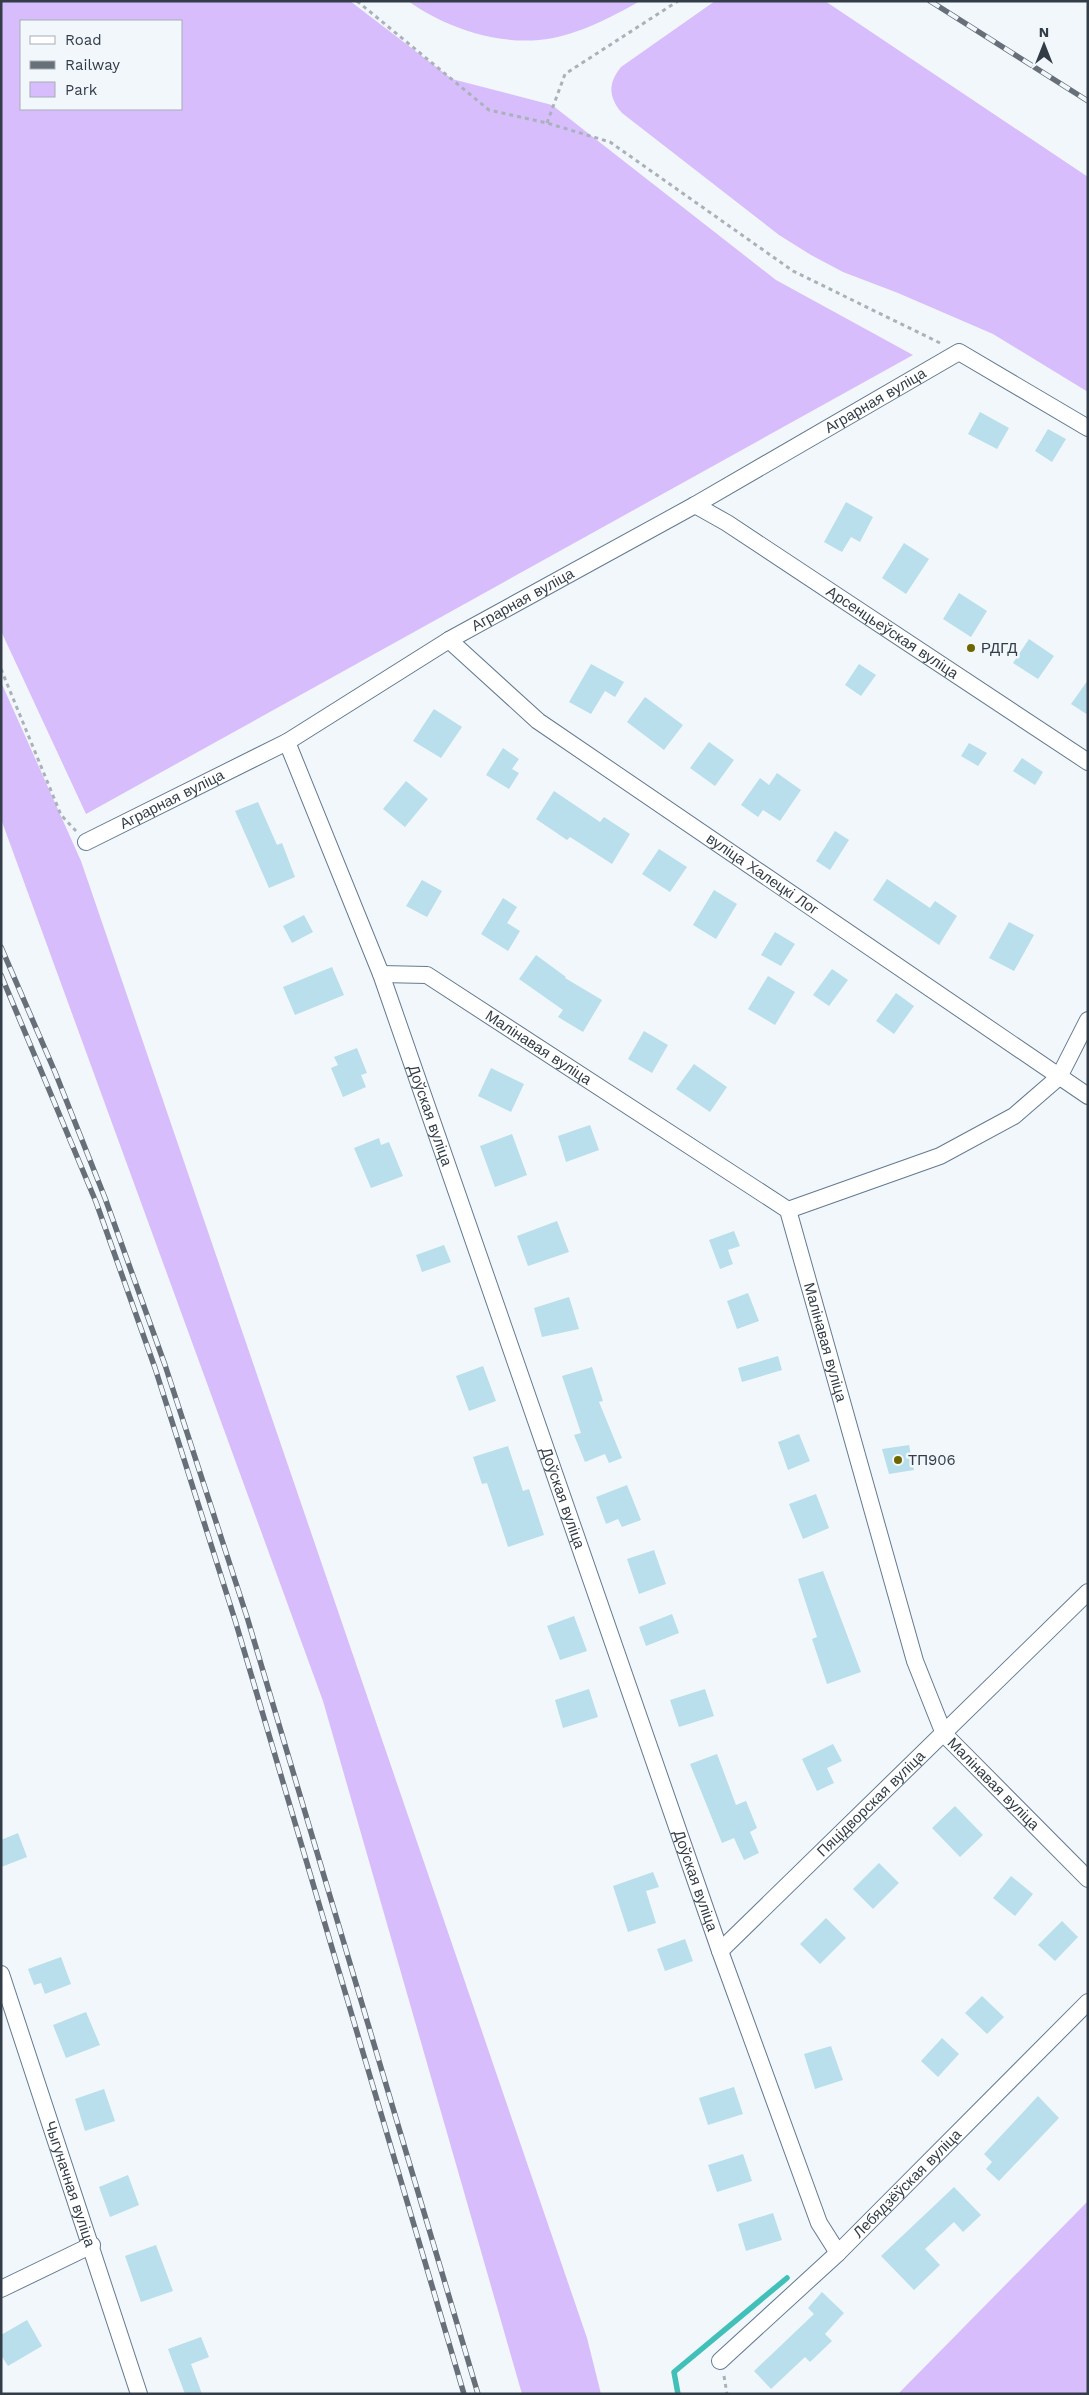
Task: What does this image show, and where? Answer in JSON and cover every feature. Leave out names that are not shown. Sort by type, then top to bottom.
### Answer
[{"type":"street","points":[[959,352],[1088,428]]},
{"type":"street","name":"Аграрная вуліца","points":[[86,842],[287,742],[449,640],[695,505],[959,352]]},
{"type":"street","name":"Арсенцьеўская вуліца","points":[[695,505],[735,528],[1088,762]]},
{"type":"street","name":"вуліца Халецкі Лог","points":[[449,640],[538,722],[1088,1096]]},
{"type":"street","name":"Доўская вуліца","points":[[287,742],[381,974],[720,1951],[819,2223],[838,2253]]},
{"type":"street","name":"Малінавая вуліца","points":[[381,974],[427,974],[788,1210],[914,1661],[944,1734],[1088,1879]]},
{"type":"street","points":[[788,1210],[940,1156],[1014,1116],[1059,1077],[1088,1020]]},
{"type":"street","name":"Пяцідворская вуліца","points":[[720,1951],[1088,1592]]},
{"type":"street","name":"Чыгуначная вуліца","points":[[1,1974],[92,2245],[139,2394]]},
{"type":"street","name":"Лебядзёўская вуліца","points":[[720,2361],[838,2253],[1088,2002]]},
{"type":"street","points":[[1,2289],[92,2245]]},
{"type":"path","points":[[357,1],[489,110],[547,122],[610,142],[793,271],[959,352]]},
{"type":"path","points":[[547,122],[565,74],[678,1]]},
{"type":"path","points":[[1,669],[61,815],[86,842]]},
{"type":"green space","points":[[1,1],[350,1],[452,79],[552,105],[776,280],[913,355],[86,814],[1,631]]},
{"type":"green space","points":[[408,1],[640,1],[578,31],[552,38],[522,41],[471,32],[438,19]]},
{"type":"green space","points":[[715,1],[825,1],[1088,177],[1088,392],[993,334],[898,293],[843,272],[811,255],[779,235],[622,113],[614,101],[611,90],[614,79],[621,67]]},
{"type":"green space","points":[[1,682],[81,861],[587,2338],[601,2394],[522,2394],[323,1701],[1,819]]},
{"type":"green space","points":[[1088,2201],[1088,2394],[898,2394]]},
{"type":"building","points":[[980,412],[1009,428],[997,449],[968,434]]},
{"type":"building","points":[[1048,429],[1066,439],[1052,462],[1035,451]]},
{"type":"building","points":[[846,502],[873,517],[860,542],[851,537],[842,552],[824,542]]},
{"type":"building","points":[[904,543],[929,559],[906,594],[882,578]]},
{"type":"building","points":[[959,593],[987,611],[971,637],[943,619]]},
{"type":"building","points":[[1029,639],[1054,656],[1038,679],[1013,663]]},
{"type":"building","points":[[591,664],[624,682],[615,697],[605,691],[591,714],[569,702]]},
{"type":"building","points":[[859,664],[876,675],[861,696],[845,685]]},
{"type":"building","points":[[1088,680],[1088,715],[1071,704]]},
{"type":"building","points":[[645,697],[683,725],[664,750],[627,722]]},
{"type":"building","points":[[434,709],[462,727],[441,758],[413,741]]},
{"type":"building","points":[[709,742],[734,760],[715,786],[690,768]]},
{"type":"building","points":[[969,743],[987,753],[978,766],[961,756]]},
{"type":"building","points":[[503,748],[519,759],[512,769],[519,773],[509,789],[486,775]]},
{"type":"building","points":[[1022,758],[1043,772],[1035,785],[1013,771]]},
{"type":"building","points":[[777,773],[801,790],[780,821],[763,810],[758,817],[741,805],[760,778],[769,785]]},
{"type":"building","points":[[406,781],[428,799],[405,827],[383,809]]},
{"type":"building","points":[[554,791],[600,822],[604,817],[630,834],[612,864],[570,837],[567,840],[536,819]]},
{"type":"building","points":[[258,802],[277,845],[282,843],[295,877],[269,888],[235,811]]},
{"type":"building","points":[[835,831],[849,840],[830,870],[816,861]]},
{"type":"building","points":[[659,849],[687,867],[670,892],[642,874]]},
{"type":"building","points":[[887,879],[930,908],[935,901],[957,916],[939,945],[873,900]]},
{"type":"building","points":[[422,880],[442,891],[427,917],[406,906]]},
{"type":"building","points":[[714,890],[737,904],[716,939],[693,925]]},
{"type":"building","points":[[503,898],[517,907],[507,923],[520,931],[508,951],[481,934]]},
{"type":"building","points":[[304,915],[313,932],[292,943],[283,926]]},
{"type":"building","points":[[1009,922],[1034,935],[1014,971],[989,958]]},
{"type":"building","points":[[775,932],[795,944],[781,966],[761,955]]},
{"type":"building","points":[[536,955],[565,978],[602,1000],[583,1032],[558,1017],[563,1010],[519,979]]},
{"type":"building","points":[[332,967],[344,995],[295,1015],[283,987]]},
{"type":"building","points":[[832,969],[848,980],[829,1006],[813,995]]},
{"type":"building","points":[[768,976],[795,992],[775,1025],[748,1009]]},
{"type":"building","points":[[896,993],[914,1006],[894,1034],[876,1021]]},
{"type":"building","points":[[644,1031],[668,1045],[652,1073],[628,1059]]},
{"type":"building","points":[[357,1048],[367,1073],[361,1075],[366,1087],[343,1097],[331,1068],[338,1065],[334,1057]]},
{"type":"building","points":[[694,1064],[727,1087],[710,1112],[676,1089]]},
{"type":"building","points":[[491,1068],[524,1084],[511,1112],[478,1096]]},
{"type":"building","points":[[590,1125],[599,1150],[566,1162],[558,1136]]},
{"type":"building","points":[[512,1134],[527,1175],[495,1187],[480,1146]]},
{"type":"building","points":[[379,1138],[381,1145],[389,1142],[403,1176],[371,1188],[354,1148]]},
{"type":"building","points":[[557,1221],[569,1252],[528,1266],[517,1236]]},
{"type":"building","points":[[734,1231],[740,1246],[728,1250],[733,1264],[720,1269],[709,1240]]},
{"type":"building","points":[[444,1245],[451,1262],[422,1272],[416,1255]]},
{"type":"building","points":[[748,1293],[759,1321],[737,1329],[727,1301]]},
{"type":"building","points":[[569,1297],[579,1329],[542,1337],[534,1308]]},
{"type":"building","points":[[778,1356],[782,1370],[742,1382],[738,1368]]},
{"type":"building","points":[[483,1366],[496,1401],[469,1411],[456,1376]]},
{"type":"building","points":[[592,1367],[603,1401],[599,1402],[622,1458],[609,1463],[605,1454],[585,1462],[574,1435],[581,1433],[562,1376]]},
{"type":"building","points":[[799,1434],[810,1461],[788,1470],[778,1442]]},
{"type":"building","name":"ТП906","points":[[909,1445],[914,1470],[889,1474],[882,1449]]},
{"type":"building","points":[[508,1446],[523,1491],[529,1489],[544,1535],[508,1547],[487,1483],[482,1484],[473,1457]]},
{"type":"building","points":[[627,1485],[641,1520],[622,1527],[618,1519],[606,1524],[596,1497]]},
{"type":"building","points":[[816,1494],[829,1528],[803,1539],[789,1504]]},
{"type":"building","points":[[654,1550],[666,1584],[639,1594],[627,1559]]},
{"type":"building","points":[[823,1571],[861,1672],[827,1684],[812,1639],[817,1637],[798,1579]]},
{"type":"building","points":[[672,1614],[679,1633],[646,1646],[639,1627]]},
{"type":"building","points":[[574,1616],[587,1651],[560,1660],[547,1626]]},
{"type":"building","points":[[589,1689],[598,1717],[563,1728],[555,1700]]},
{"type":"building","points":[[705,1689],[714,1716],[679,1727],[670,1700]]},
{"type":"building","points":[[833,1744],[842,1761],[827,1768],[834,1783],[817,1791],[802,1759]]},
{"type":"building","points":[[717,1754],[736,1805],[746,1801],[757,1828],[750,1832],[759,1853],[744,1860],[734,1838],[722,1843],[690,1764]]},
{"type":"building","points":[[955,1806],[983,1835],[960,1857],[932,1828]]},
{"type":"building","points":[[18,1833],[27,1857],[1,1867],[1,1840]]},
{"type":"building","points":[[879,1863],[899,1883],[873,1909],[853,1889]]},
{"type":"building","points":[[653,1872],[659,1887],[646,1891],[656,1923],[628,1932],[613,1886]]},
{"type":"building","points":[[1011,1876],[1033,1894],[1015,1916],[993,1898]]},
{"type":"building","points":[[826,1918],[846,1938],[820,1964],[800,1944]]},
{"type":"building","points":[[1062,1921],[1078,1937],[1055,1961],[1038,1945]]},
{"type":"building","points":[[685,1939],[693,1961],[665,1971],[657,1949]]},
{"type":"building","points":[[61,1957],[71,1984],[45,1994],[41,1983],[34,1985],[28,1969]]},
{"type":"building","points":[[982,1996],[1004,2017],[987,2034],[965,2013]]},
{"type":"building","points":[[86,2012],[100,2045],[66,2058],[53,2025]]},
{"type":"building","points":[[942,2038],[959,2054],[938,2077],[921,2061]]},
{"type":"building","points":[[831,2046],[843,2080],[815,2089],[804,2054]]},
{"type":"building","points":[[734,2087],[743,2114],[708,2125],[699,2098]]},
{"type":"building","points":[[104,2089],[115,2121],[85,2131],[75,2099]]},
{"type":"building","points":[[1038,2096],[1059,2118],[999,2181],[986,2169],[992,2162],[984,2154]]},
{"type":"building","points":[[743,2154],[752,2181],[717,2192],[708,2165]]},
{"type":"building","points":[[128,2175],[139,2205],[110,2217],[99,2187]]},
{"type":"building","points":[[954,2187],[981,2215],[963,2232],[954,2222],[925,2249],[940,2265],[914,2290],[881,2256]]},
{"type":"building","points":[[773,2213],[782,2240],[746,2251],[738,2224]]},
{"type":"building","points":[[156,2245],[173,2291],[141,2302],[125,2256]]},
{"type":"building","points":[[822,2292],[844,2313],[825,2334],[832,2341],[810,2362],[805,2357],[771,2389],[754,2371],[814,2314],[808,2308]]},
{"type":"building","points":[[27,2320],[42,2346],[8,2366],[1,2355],[1,2335]]},
{"type":"building","points":[[201,2337],[209,2357],[191,2364],[202,2394],[185,2394],[168,2349]]},
{"type":"waterway","points":[[678,2394],[674,2372],[787,2278]]},
{"type":"railway","points":[[930,1],[1088,101]]},
{"type":"railway","points":[[1,947],[55,1072],[105,1198],[165,1365],[247,1617],[478,2394]]},
{"type":"railway","points":[[1,975],[96,1202],[155,1368],[235,1620],[464,2394]]},
{"type":"place","name":"РДГД","points":[[971,648]]},
{"type":"place","name":"ТП906","points":[[898,1460]]}]
